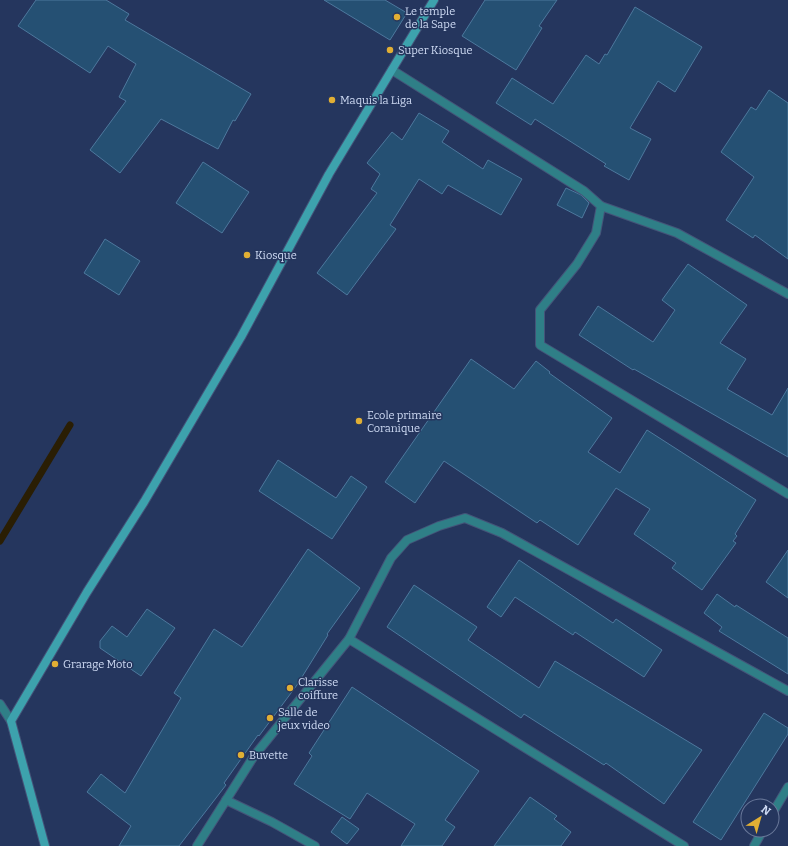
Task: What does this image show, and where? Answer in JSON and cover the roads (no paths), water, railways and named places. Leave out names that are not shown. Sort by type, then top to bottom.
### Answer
[{"type":"main road","points":[[45,846],[11,721],[87,592],[144,502],[233,351],[329,174],[434,0]]},
{"type":"street","points":[[392,70],[584,191],[601,206],[677,233],[788,294]]},
{"type":"street","points":[[601,206],[596,233],[577,264],[540,310],[540,345],[788,494]]},
{"type":"street","points":[[197,846],[254,756],[349,639],[391,558],[407,540],[439,526],[465,518],[502,533],[788,691]]},
{"type":"street","points":[[349,639],[684,846]]},
{"type":"street","points":[[0,704],[11,721]]},
{"type":"street","points":[[780,800],[788,786]]},
{"type":"street","points":[[226,800],[272,822],[315,846]]},
{"type":"waterway","points":[[0,541],[70,425]]},
{"type":"place","name":"Le temple de la Sape","points":[[397,17]]},
{"type":"place","name":"Super Kiosque","points":[[390,50]]},
{"type":"place","name":"Maquis la Liga","points":[[332,100]]},
{"type":"place","name":"Kiosque","points":[[247,255]]},
{"type":"place","name":"Ecole primaire Coranique","points":[[359,421]]},
{"type":"place","name":"Grarage Moto","points":[[55,664]]},
{"type":"place","name":"Clarisse coiffure","points":[[290,688]]},
{"type":"place","name":"Salle de jeux video","points":[[270,718]]},
{"type":"place","name":"Buvette","points":[[241,755]]}]
